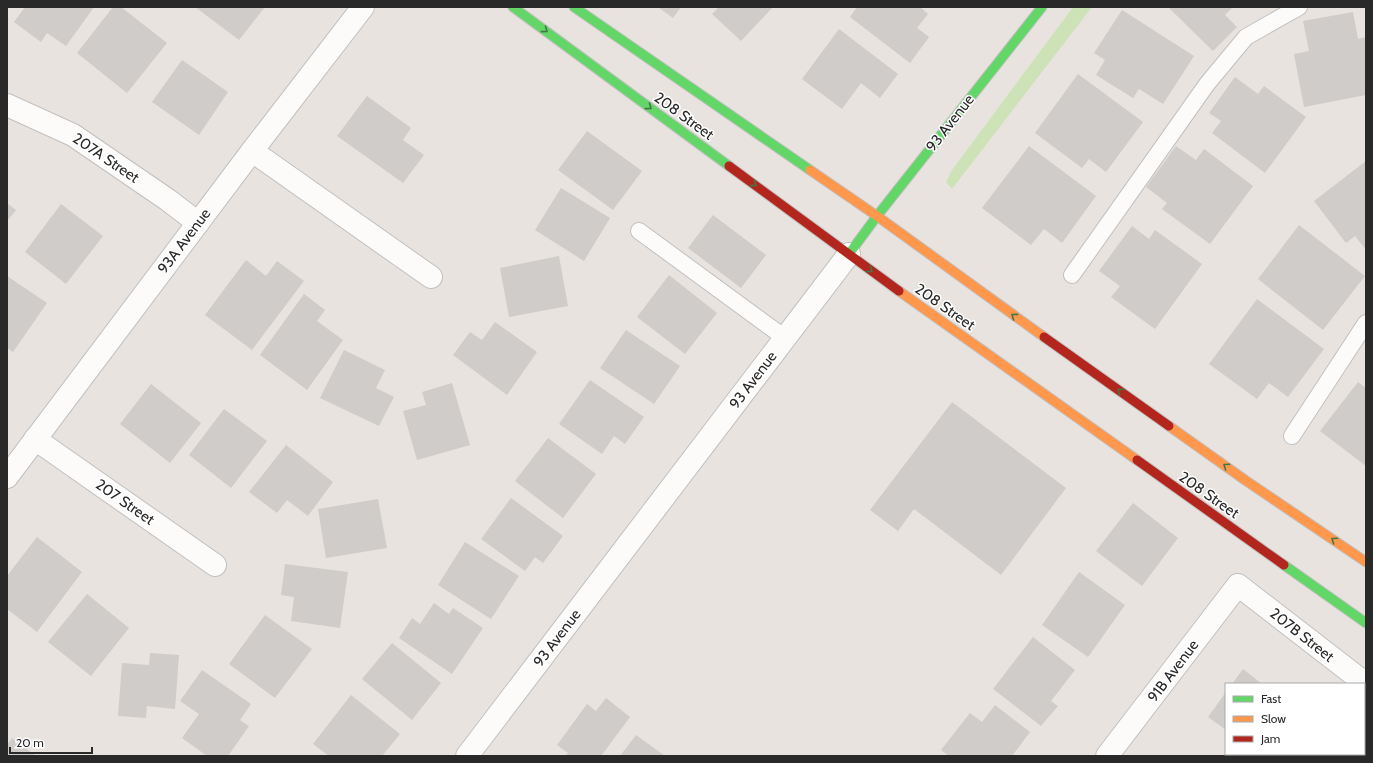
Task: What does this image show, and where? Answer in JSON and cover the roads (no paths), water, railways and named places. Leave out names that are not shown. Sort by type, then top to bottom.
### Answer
[{"type":"main road","name":"208 Street","points":[[513,7],[849,254],[1366,623]]},
{"type":"main road","name":"208 Street","points":[[574,7],[877,216],[1245,480],[1366,562]]},
{"type":"main road","name":"93 Avenue","points":[[849,254],[877,216],[1042,7]]},
{"type":"street","name":"93A Avenue","points":[[7,477],[252,151],[363,7]]},
{"type":"street","name":"207A Street","points":[[7,105],[73,135],[168,200],[198,223]]},
{"type":"street","points":[[252,151],[431,277]]},
{"type":"street","name":"93 Avenue","points":[[467,756],[849,254]]},
{"type":"street","name":"207 Street","points":[[35,439],[215,565]]},
{"type":"street","name":"207B Street","points":[[1238,585],[1365,683]]},
{"type":"street","name":"91B Avenue","points":[[1107,756],[1238,585]]},
{"type":"lane","points":[[1072,275],[1207,84],[1246,37],[1299,7]]},
{"type":"lane","points":[[639,231],[785,338]]},
{"type":"lane","points":[[1292,436],[1366,323]]}]
